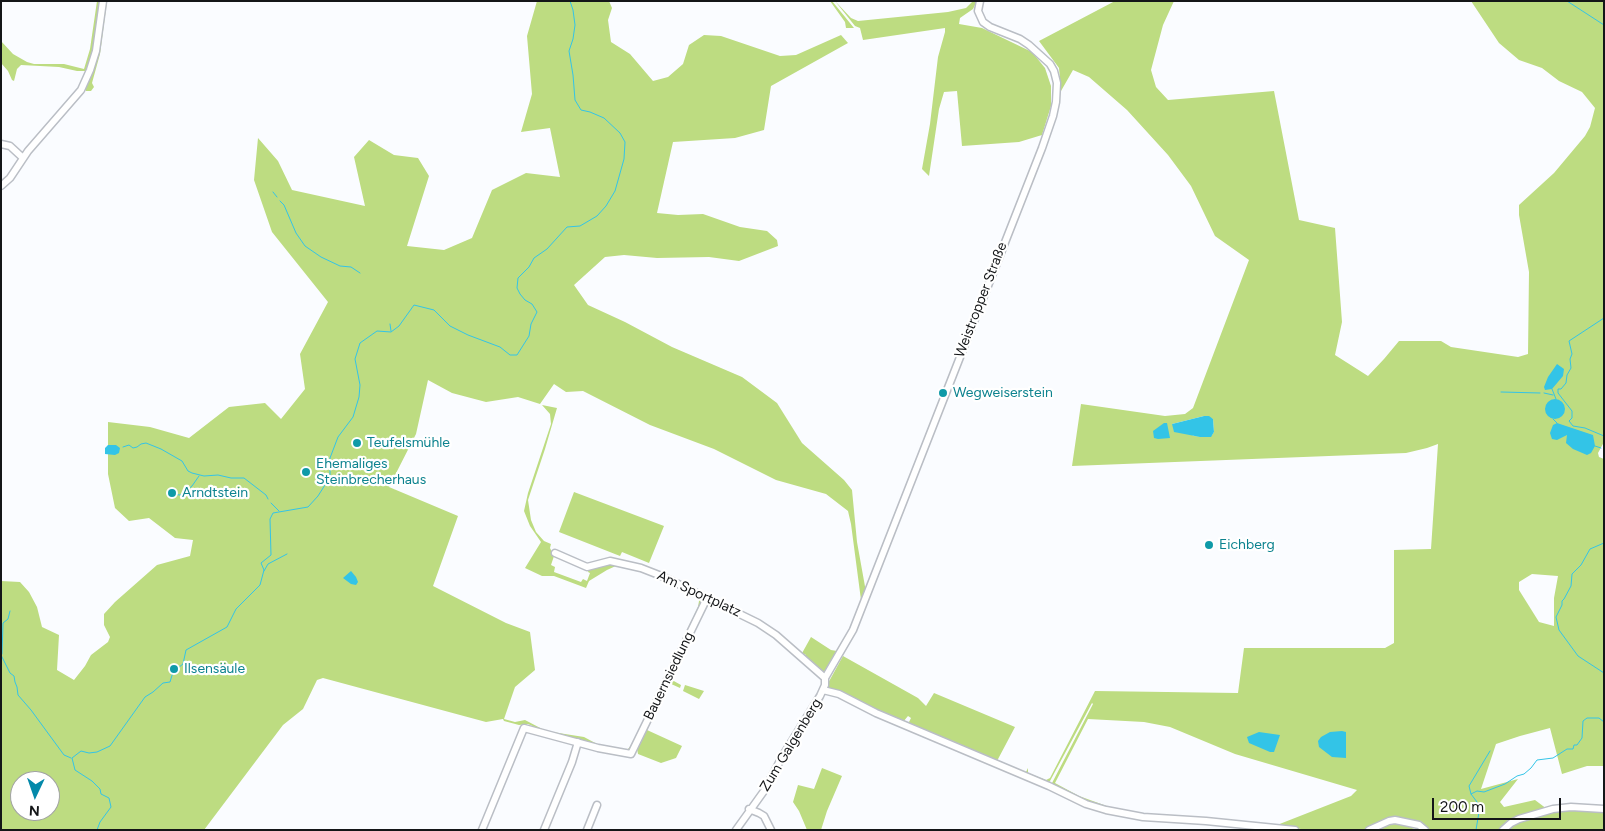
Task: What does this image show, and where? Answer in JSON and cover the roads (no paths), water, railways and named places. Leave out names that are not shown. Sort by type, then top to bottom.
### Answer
[{"type":"street","points":[[1,186],[10,178],[28,151],[71,103],[85,83],[96,50],[103,1]]},
{"type":"street","name":"Weistropper Straße","points":[[853,630],[1042,148],[1056,102],[1056,77],[1050,64],[1020,39],[990,27],[983,22],[978,11],[980,1]]},
{"type":"street","points":[[1,144],[10,146],[23,158]]},
{"type":"street","name":"Am Sportplatz","points":[[555,554],[588,567],[610,561],[631,565],[664,577],[742,614],[776,635],[825,678]]},
{"type":"street","name":"Bauernsiedlung","points":[[578,742],[631,754],[707,598]]},
{"type":"street","name":"Zum Galgenberg","points":[[736,830],[749,809],[766,788],[782,757],[823,690],[825,678],[846,645],[853,630]]},
{"type":"street","points":[[823,690],[839,694],[1086,804],[1124,815],[1295,830]]},
{"type":"street","points":[[482,830],[524,728],[578,742],[572,762],[544,830]]},
{"type":"street","points":[[756,802],[771,830]]},
{"type":"street","points":[[587,830],[597,805]]},
{"type":"street","points":[[1503,830],[1519,819],[1553,809],[1571,807],[1604,809]]},
{"type":"street","points":[[749,809],[760,812]]},
{"type":"street","points":[[1369,830],[1395,820],[1419,825],[1425,830]]},
{"type":"water","points":[[1557,364],[1564,369],[1563,376],[1552,389],[1545,390],[1544,387],[1548,377]]},
{"type":"water","points":[[1555,399],[1562,402],[1565,409],[1562,416],[1555,419],[1548,416],[1545,409],[1548,402]]},
{"type":"water","points":[[1209,416],[1213,419],[1214,432],[1211,437],[1174,432],[1172,424]]},
{"type":"water","points":[[1167,423],[1170,438],[1154,438],[1153,431]]},
{"type":"water","points":[[1557,423],[1593,435],[1595,446],[1591,453],[1587,455],[1573,449],[1566,443],[1567,435],[1557,440],[1552,439],[1550,433],[1553,425]]},
{"type":"water","points":[[108,445],[116,445],[120,448],[119,453],[115,455],[105,454],[105,448]]},
{"type":"water","points":[[351,571],[358,582],[356,585],[343,578]]},
{"type":"water","points":[[1259,732],[1280,735],[1274,752],[1249,743],[1247,737]]},
{"type":"water","points":[[1330,732],[1346,732],[1346,758],[1332,757],[1319,747],[1318,741],[1321,737]]},
{"type":"waterway","points":[[97,830],[100,822],[111,807],[109,798],[101,794],[100,789],[92,781],[75,770],[72,758],[81,751],[97,752],[110,746],[145,697],[163,683],[170,682],[173,672],[183,664],[186,650],[227,627],[236,609],[260,585],[264,570],[261,563],[271,555],[270,519],[273,513],[308,507],[318,496],[330,477],[330,458],[338,437],[353,417],[359,397],[360,385],[355,359],[360,343],[377,331],[391,332],[399,326],[414,305],[434,310],[450,326],[500,347],[510,355],[517,355],[529,336],[531,324],[537,312],[532,304],[520,294],[517,288],[518,278],[529,267],[534,258],[547,249],[567,227],[580,226],[597,216],[615,191],[624,159],[625,142],[620,133],[604,118],[581,110],[575,100],[569,51],[575,25],[570,1]]},
{"type":"waterway","points":[[1567,1],[1604,25]]},
{"type":"waterway","points":[[273,192],[277,197]]},
{"type":"waterway","points":[[280,201],[284,205],[296,233],[305,246],[321,257],[340,266],[351,267],[360,273]]},
{"type":"waterway","points":[[1604,318],[1569,341],[1572,354],[1570,359],[1571,368],[1567,375],[1566,383],[1561,389],[1558,389],[1558,393],[1572,411],[1572,418],[1569,421],[1573,426],[1585,428],[1604,436]]},
{"type":"waterway","points":[[390,324],[391,331]]},
{"type":"waterway","points":[[1552,389],[1556,399]]},
{"type":"waterway","points":[[1501,392],[1540,393]]},
{"type":"waterway","points":[[1544,393],[1553,395]]},
{"type":"waterway","points":[[1553,419],[1557,423]]},
{"type":"waterway","points":[[123,447],[129,445],[133,448],[146,443],[182,461],[188,471],[192,473],[204,476],[218,475],[244,478],[266,495],[268,499]]},
{"type":"waterway","points":[[1595,446],[1601,448]]},
{"type":"waterway","points":[[171,494],[180,495],[184,493],[199,476]]},
{"type":"waterway","points":[[271,503],[279,511]]},
{"type":"waterway","points":[[1604,543],[1590,549],[1581,565],[1572,574],[1571,586],[1562,601],[1556,617],[1559,630],[1578,656],[1604,673]]},
{"type":"waterway","points":[[264,571],[268,564],[287,554]]},
{"type":"waterway","points":[[2,654],[3,623],[8,619],[10,611]]},
{"type":"waterway","points":[[1,655],[10,673],[14,676],[18,695],[64,755],[71,758]]},
{"type":"waterway","points":[[1476,830],[1479,812],[1477,802],[1471,794],[1477,791],[1484,792],[1505,784],[1524,774],[1537,760],[1553,758],[1567,749],[1573,749],[1574,745],[1577,745],[1582,738],[1583,721],[1587,718],[1599,718],[1604,722]]},
{"type":"waterway","points":[[1471,794],[1469,786],[1490,751]]},
{"type":"place","name":"Wegweiserstein","points":[[943,393]]},
{"type":"place","name":"Teufelsmühle","points":[[357,443]]},
{"type":"place","name":"Ehemaliges Steinbrecherhaus","points":[[306,472]]},
{"type":"place","name":"Arndtstein","points":[[172,493]]},
{"type":"place","name":"Eichberg","points":[[1209,545]]},
{"type":"place","name":"Ilsensäule","points":[[174,669]]}]
